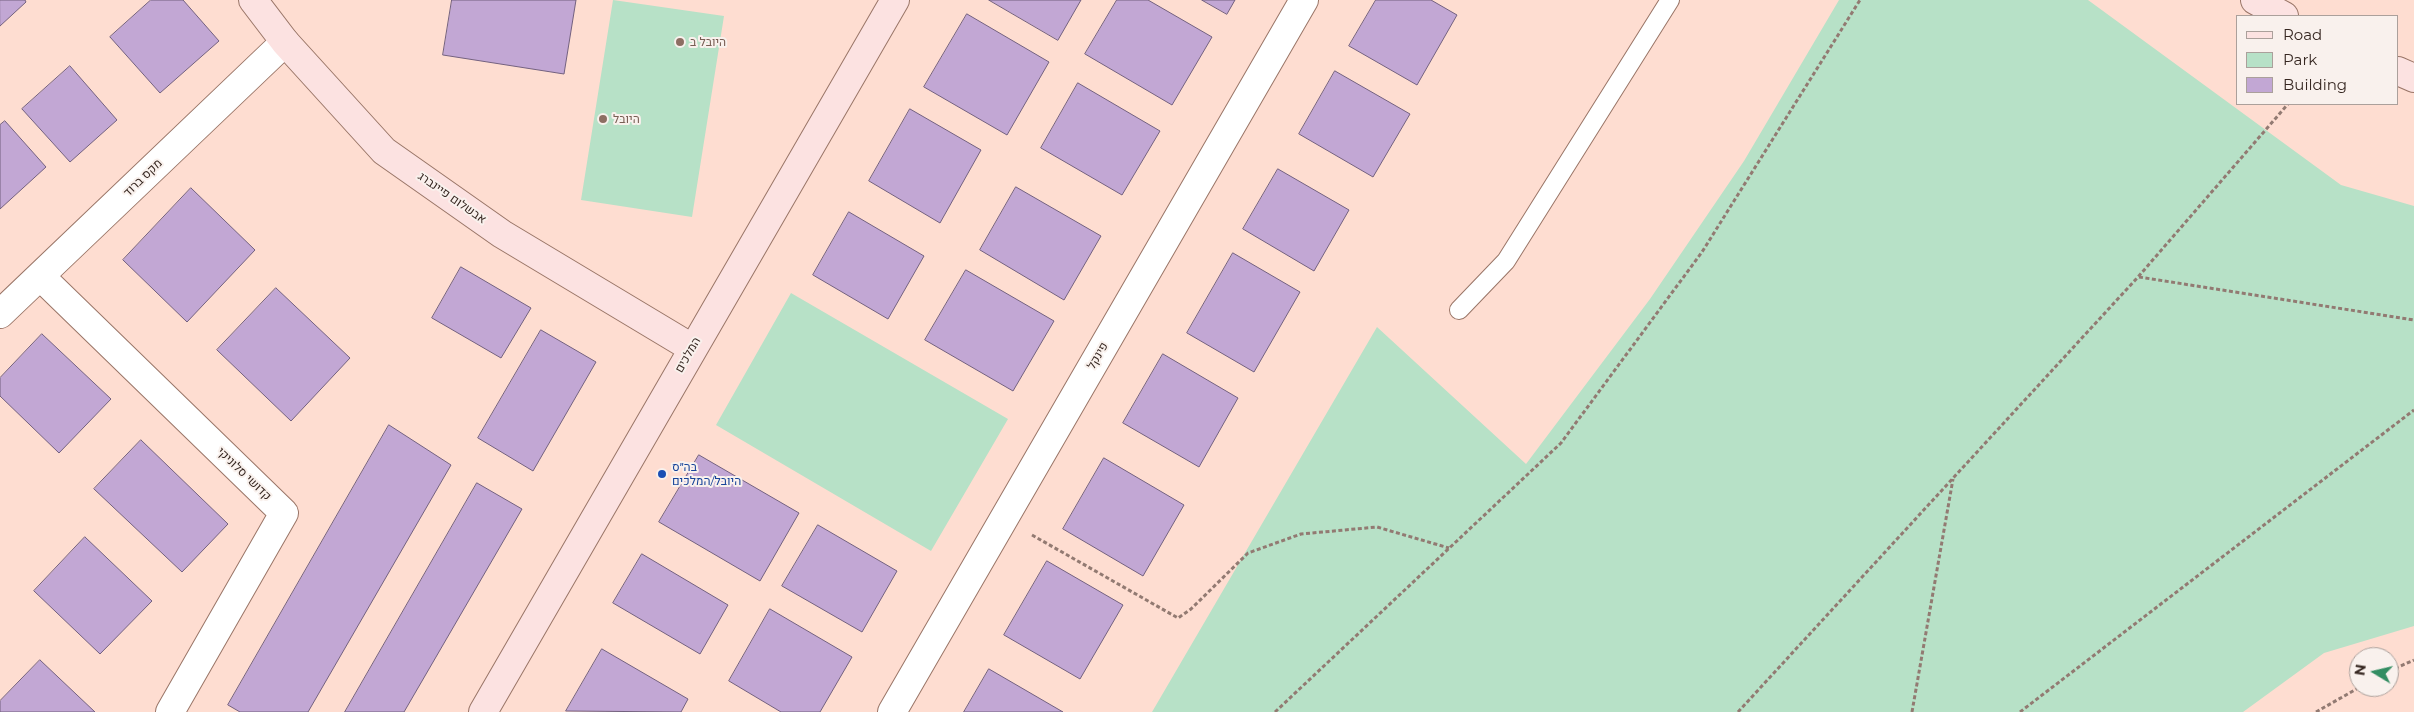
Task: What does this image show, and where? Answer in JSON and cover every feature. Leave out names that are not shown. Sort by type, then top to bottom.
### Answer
[{"type":"street","name":"אבשלום פיינברג","points":[[253,0],[286,42],[384,151],[502,234],[692,348]]},
{"type":"street","name":"המלכים","points":[[483,712],[895,0]]},
{"type":"street","name":"פינקל","points":[[892,712],[1304,0]]},
{"type":"street","points":[[2254,0],[2282,15]]},
{"type":"street","name":"מקס ברוד","points":[[0,314],[286,42]]},
{"type":"street","points":[[2399,71],[2414,78]]},
{"type":"street","name":"קדושי סלוניקי","points":[[40,276],[284,513],[170,712]]},
{"type":"lane","points":[[1459,310],[1506,261],[1670,0]]},
{"type":"path","points":[[1275,712],[1561,443],[1702,252],[1860,0]]},
{"type":"path","points":[[1738,712],[2138,277],[2287,105]]},
{"type":"path","points":[[2138,277],[2414,320]]},
{"type":"path","points":[[2020,712],[2414,410]]},
{"type":"path","points":[[1912,712],[1953,479]]},
{"type":"path","points":[[1004,519],[1178,618],[1191,609],[1248,553],[1301,534],[1376,527],[1449,548]]},
{"type":"path","points":[[2399,667],[2414,660]]},
{"type":"path","points":[[2316,712],[2349,693]]},
{"type":"green space","points":[[613,0],[724,16],[692,217],[581,200]]},
{"type":"green space","points":[[1839,0],[2088,0],[2341,185],[2414,206],[2414,626],[2324,653],[2243,712],[1152,712],[1377,327],[1526,464],[1650,299],[1744,161]]},
{"type":"green space","points":[[791,293],[1008,419],[931,551],[716,425]]},
{"type":"building","points":[[0,0],[25,0],[26,2],[0,26]]},
{"type":"building","points":[[151,0],[183,0],[219,41],[160,93],[110,37]]},
{"type":"building","points":[[452,0],[576,0],[564,74],[443,55]]},
{"type":"building","points":[[989,0],[1081,0],[1058,40]]},
{"type":"building","points":[[1117,0],[1148,0],[1212,37],[1172,105],[1085,54]]},
{"type":"building","points":[[1202,0],[1235,0],[1227,14]]},
{"type":"building","points":[[1376,0],[1431,0],[1457,15],[1417,85],[1349,46]]},
{"type":"building","points":[[967,14],[1049,62],[1007,135],[924,87]]},
{"type":"building","points":[[70,66],[117,120],[70,162],[22,109]]},
{"type":"building","points":[[1335,71],[1410,114],[1373,177],[1299,134]]},
{"type":"building","points":[[1078,83],[1160,131],[1122,195],[1041,148]]},
{"type":"building","points":[[910,109],[981,150],[940,223],[869,181]]},
{"type":"building","points":[[5,121],[46,167],[0,209],[0,125]]},
{"type":"building","points":[[1278,169],[1349,210],[1314,271],[1243,229]]},
{"type":"building","points":[[1016,187],[1101,236],[1064,300],[980,250]]},
{"type":"building","points":[[191,188],[255,250],[187,322],[123,260]]},
{"type":"building","points":[[849,212],[924,256],[888,319],[813,275]]},
{"type":"building","points":[[1233,253],[1300,292],[1254,372],[1187,333]]},
{"type":"building","points":[[461,267],[531,308],[501,358],[432,318]]},
{"type":"building","points":[[966,270],[1054,321],[1013,391],[925,340]]},
{"type":"building","points":[[276,288],[350,358],[291,421],[217,350]]},
{"type":"building","points":[[541,330],[596,362],[533,471],[478,438]]},
{"type":"building","points":[[42,334],[111,399],[59,453],[0,396],[0,378]]},
{"type":"building","points":[[1163,354],[1238,398],[1199,467],[1123,423]]},
{"type":"building","points":[[389,425],[451,465],[308,712],[240,712],[228,705]]},
{"type":"building","points":[[141,440],[228,524],[182,572],[94,489]]},
{"type":"building","points":[[699,455],[799,513],[760,581],[659,522]]},
{"type":"building","points":[[1104,458],[1184,505],[1143,576],[1063,529]]},
{"type":"building","points":[[477,483],[522,509],[404,712],[345,712]]},
{"type":"building","points":[[818,525],[897,571],[862,632],[782,586]]},
{"type":"building","points":[[85,537],[152,601],[100,654],[34,591]]},
{"type":"building","points":[[642,554],[728,605],[700,654],[613,603]]},
{"type":"building","points":[[1047,561],[1123,605],[1080,679],[1004,635]]},
{"type":"building","points":[[770,609],[852,657],[820,712],[781,712],[729,681]]},
{"type":"building","points":[[602,649],[688,699],[681,712],[566,711]]},
{"type":"building","points":[[40,660],[95,712],[0,712],[0,701]]},
{"type":"building","points":[[989,669],[1063,712],[964,712]]},
{"type":"place","name":"היובל ב","points":[[680,42]]},
{"type":"place","name":"היובל","points":[[603,119]]},
{"type":"place","name":"בה״ס היובל/המלכים","points":[[662,474]]}]
